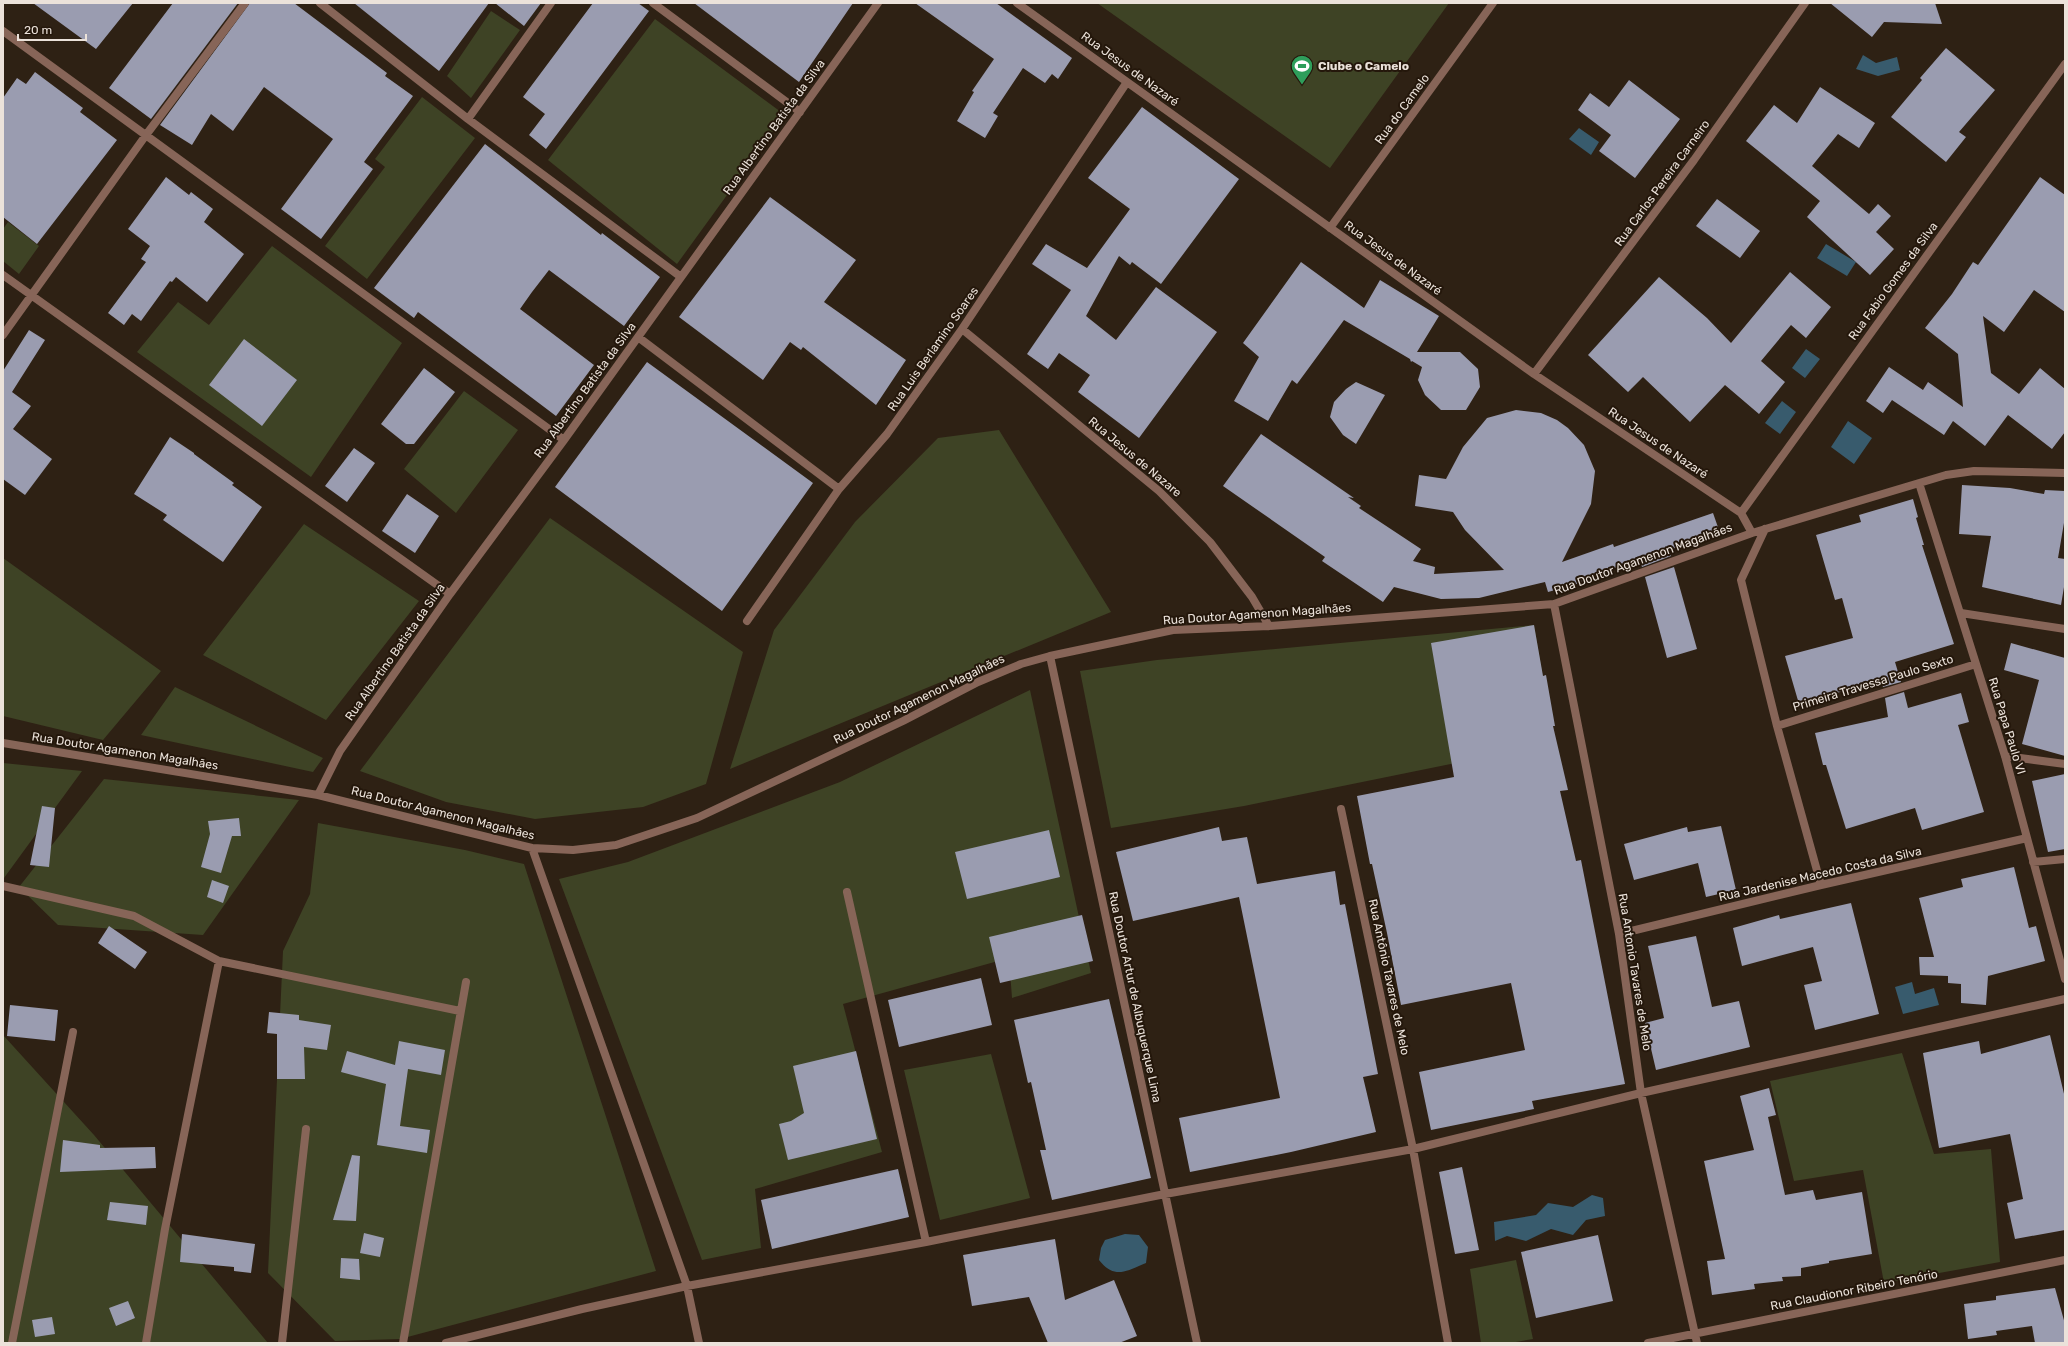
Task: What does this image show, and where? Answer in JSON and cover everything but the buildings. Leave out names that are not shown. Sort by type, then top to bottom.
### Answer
[{"type":"street","points":[[3,335],[146,135],[246,3]]},
{"type":"street","points":[[320,3],[468,119],[681,277]]},
{"type":"street","points":[[468,119],[551,3]]},
{"type":"street","points":[[653,3],[800,112]]},
{"type":"street","name":"Rua Albertino Batista da Silva","points":[[318,795],[340,751],[450,594],[564,440],[878,3]]},
{"type":"street","name":"Rua Jesus de Nazaré","points":[[1017,3],[1534,374],[1741,513],[1752,533]]},
{"type":"street","name":"Rua do Camelo","points":[[1330,228],[1493,3]]},
{"type":"street","name":"Rua Carlos Pereira Carneiro","points":[[1534,374],[1694,160],[1805,3]]},
{"type":"street","points":[[3,30],[564,440]]},
{"type":"street","name":"Rua Fabio Gomes da Silva","points":[[1741,513],[2065,64]]},
{"type":"street","name":"Rua Luis Berlamino Soares","points":[[747,621],[839,488],[887,434],[962,329],[1127,82]]},
{"type":"street","points":[[3,275],[450,594]]},
{"type":"street","name":"Rua Jesus de Nazare","points":[[962,329],[1160,490],[1210,542],[1252,597],[1269,626]]},
{"type":"street","points":[[638,337],[839,488]]},
{"type":"street","name":"Rua Doutor Agamenon Magalhães","points":[[3,743],[318,795],[532,848],[574,850],[616,845],[697,818],[903,721],[978,682],[1021,664],[1050,656],[1173,630],[1269,626],[1554,604],[1752,533],[1951,474],[1974,471],[2065,473]]},
{"type":"street","name":"Rua Papa Paulo VI","points":[[1919,483],[2006,756],[2065,979]]},
{"type":"street","points":[[1765,529],[1741,580],[1777,726],[1821,885]]},
{"type":"street","name":"Rua Antonio Tavares de Melo","points":[[1554,604],[1619,934],[1641,1093],[1697,1343]]},
{"type":"street","points":[[1961,613],[2065,629]]},
{"type":"street","name":"Rua Doutor Artur de Albuquerque Lima","points":[[1050,656],[1197,1343]]},
{"type":"street","name":"Primeira Travessa Paulo Sexto","points":[[1777,726],[1976,664]]},
{"type":"street","points":[[2006,756],[2065,764]]},
{"type":"street","name":"Rua Antônio Tavares de Melo","points":[[1341,810],[1413,1149],[1448,1343]]},
{"type":"street","name":"Rua Jardenise Macedo Costa da Silva","points":[[1619,934],[1821,885],[2027,838]]},
{"type":"street","points":[[532,848],[687,1286],[699,1343]]},
{"type":"street","points":[[2033,862],[2065,858]]},
{"type":"street","points":[[3,886],[134,916],[219,961],[460,1011]]},
{"type":"street","points":[[847,892],[926,1242]]},
{"type":"street","points":[[146,1343],[165,1229],[219,961]]},
{"type":"street","points":[[403,1343],[466,982]]},
{"type":"street","points":[[446,1343],[582,1309],[687,1286],[926,1242],[1166,1194],[1413,1149],[1641,1093],[2065,1000]]},
{"type":"street","points":[[12,1343],[73,1032]]},
{"type":"street","points":[[282,1343],[306,1129]]},
{"type":"street","name":"Rua Claudionor Ribeiro Tenório","points":[[1648,1343],[2065,1260]]},
{"type":"green space","name":"Clube o Camelo","points":[[1097,3],[1449,3],[1330,168]]},
{"type":"green space","points":[[491,11],[520,30],[471,98],[447,76]]},
{"type":"green space","points":[[655,19],[785,115],[677,264],[548,160]]},
{"type":"green space","points":[[422,97],[475,138],[367,279],[325,246],[385,167],[375,159]]},
{"type":"green space","points":[[8,222],[39,246],[19,274],[3,261],[3,229]]},
{"type":"green space","points":[[272,246],[402,343],[311,477],[137,352],[178,302],[209,325]]},
{"type":"green space","points":[[464,391],[518,430],[456,513],[404,469]]},
{"type":"green space","points":[[999,430],[1111,612],[730,769],[774,630],[855,522],[938,438]]},
{"type":"green space","points":[[550,518],[743,652],[706,784],[643,807],[535,819],[446,802],[360,771]]},
{"type":"green space","points":[[304,524],[419,601],[326,720],[203,655]]},
{"type":"green space","points":[[3,558],[161,671],[103,740],[3,716]]},
{"type":"green space","points":[[1534,625],[1554,743],[1244,806],[1111,828],[1080,671],[1157,660]]},
{"type":"green space","points":[[175,687],[323,758],[313,772],[141,735]]},
{"type":"green space","points":[[1030,690],[1091,973],[1012,998],[1009,958],[843,1004],[882,1152],[755,1189],[761,1248],[702,1260],[559,879],[628,862],[840,782]]},
{"type":"green space","points":[[3,763],[82,771],[4,878],[3,876]]},
{"type":"green space","points":[[104,779],[299,800],[203,935],[58,925],[19,887]]},
{"type":"green space","points":[[318,823],[465,850],[524,864],[656,1271],[400,1339],[335,1341],[268,1273],[283,951],[310,894]]},
{"type":"green space","points":[[3,1035],[94,1135],[268,1343],[3,1343]]},
{"type":"green space","points":[[1902,1053],[1934,1154],[1991,1149],[2000,1262],[1884,1283],[1863,1170],[1794,1181],[1770,1081]]},
{"type":"green space","points":[[991,1054],[1030,1198],[940,1220],[904,1070]]},
{"type":"green space","points":[[1516,1260],[1533,1339],[1510,1343],[1481,1343],[1470,1269]]},
{"type":"water","points":[[1863,55],[1876,63],[1897,57],[1900,70],[1878,76],[1856,69]]},
{"type":"water","points":[[1579,128],[1599,142],[1591,155],[1569,139]]},
{"type":"water","points":[[1826,244],[1856,262],[1847,276],[1817,258]]},
{"type":"water","points":[[1806,349],[1820,359],[1805,378],[1792,368]]},
{"type":"water","points":[[1782,401],[1796,412],[1780,434],[1765,423]]},
{"type":"water","points":[[1848,421],[1872,438],[1854,464],[1831,447]]},
{"type":"water","points":[[1912,982],[1915,994],[1934,988],[1939,1005],[1903,1014],[1895,987]]},
{"type":"water","points":[[1592,1195],[1603,1198],[1605,1216],[1586,1220],[1573,1235],[1551,1229],[1526,1241],[1507,1236],[1495,1241],[1494,1222],[1536,1215],[1548,1203],[1573,1207]]},
{"type":"water","points":[[1125,1234],[1139,1235],[1148,1247],[1146,1263],[1127,1271],[1116,1272],[1110,1270],[1099,1260],[1101,1248],[1105,1240]]},
{"type":"place","name":"Clube o Camelo","points":[[1302,86]]}]
